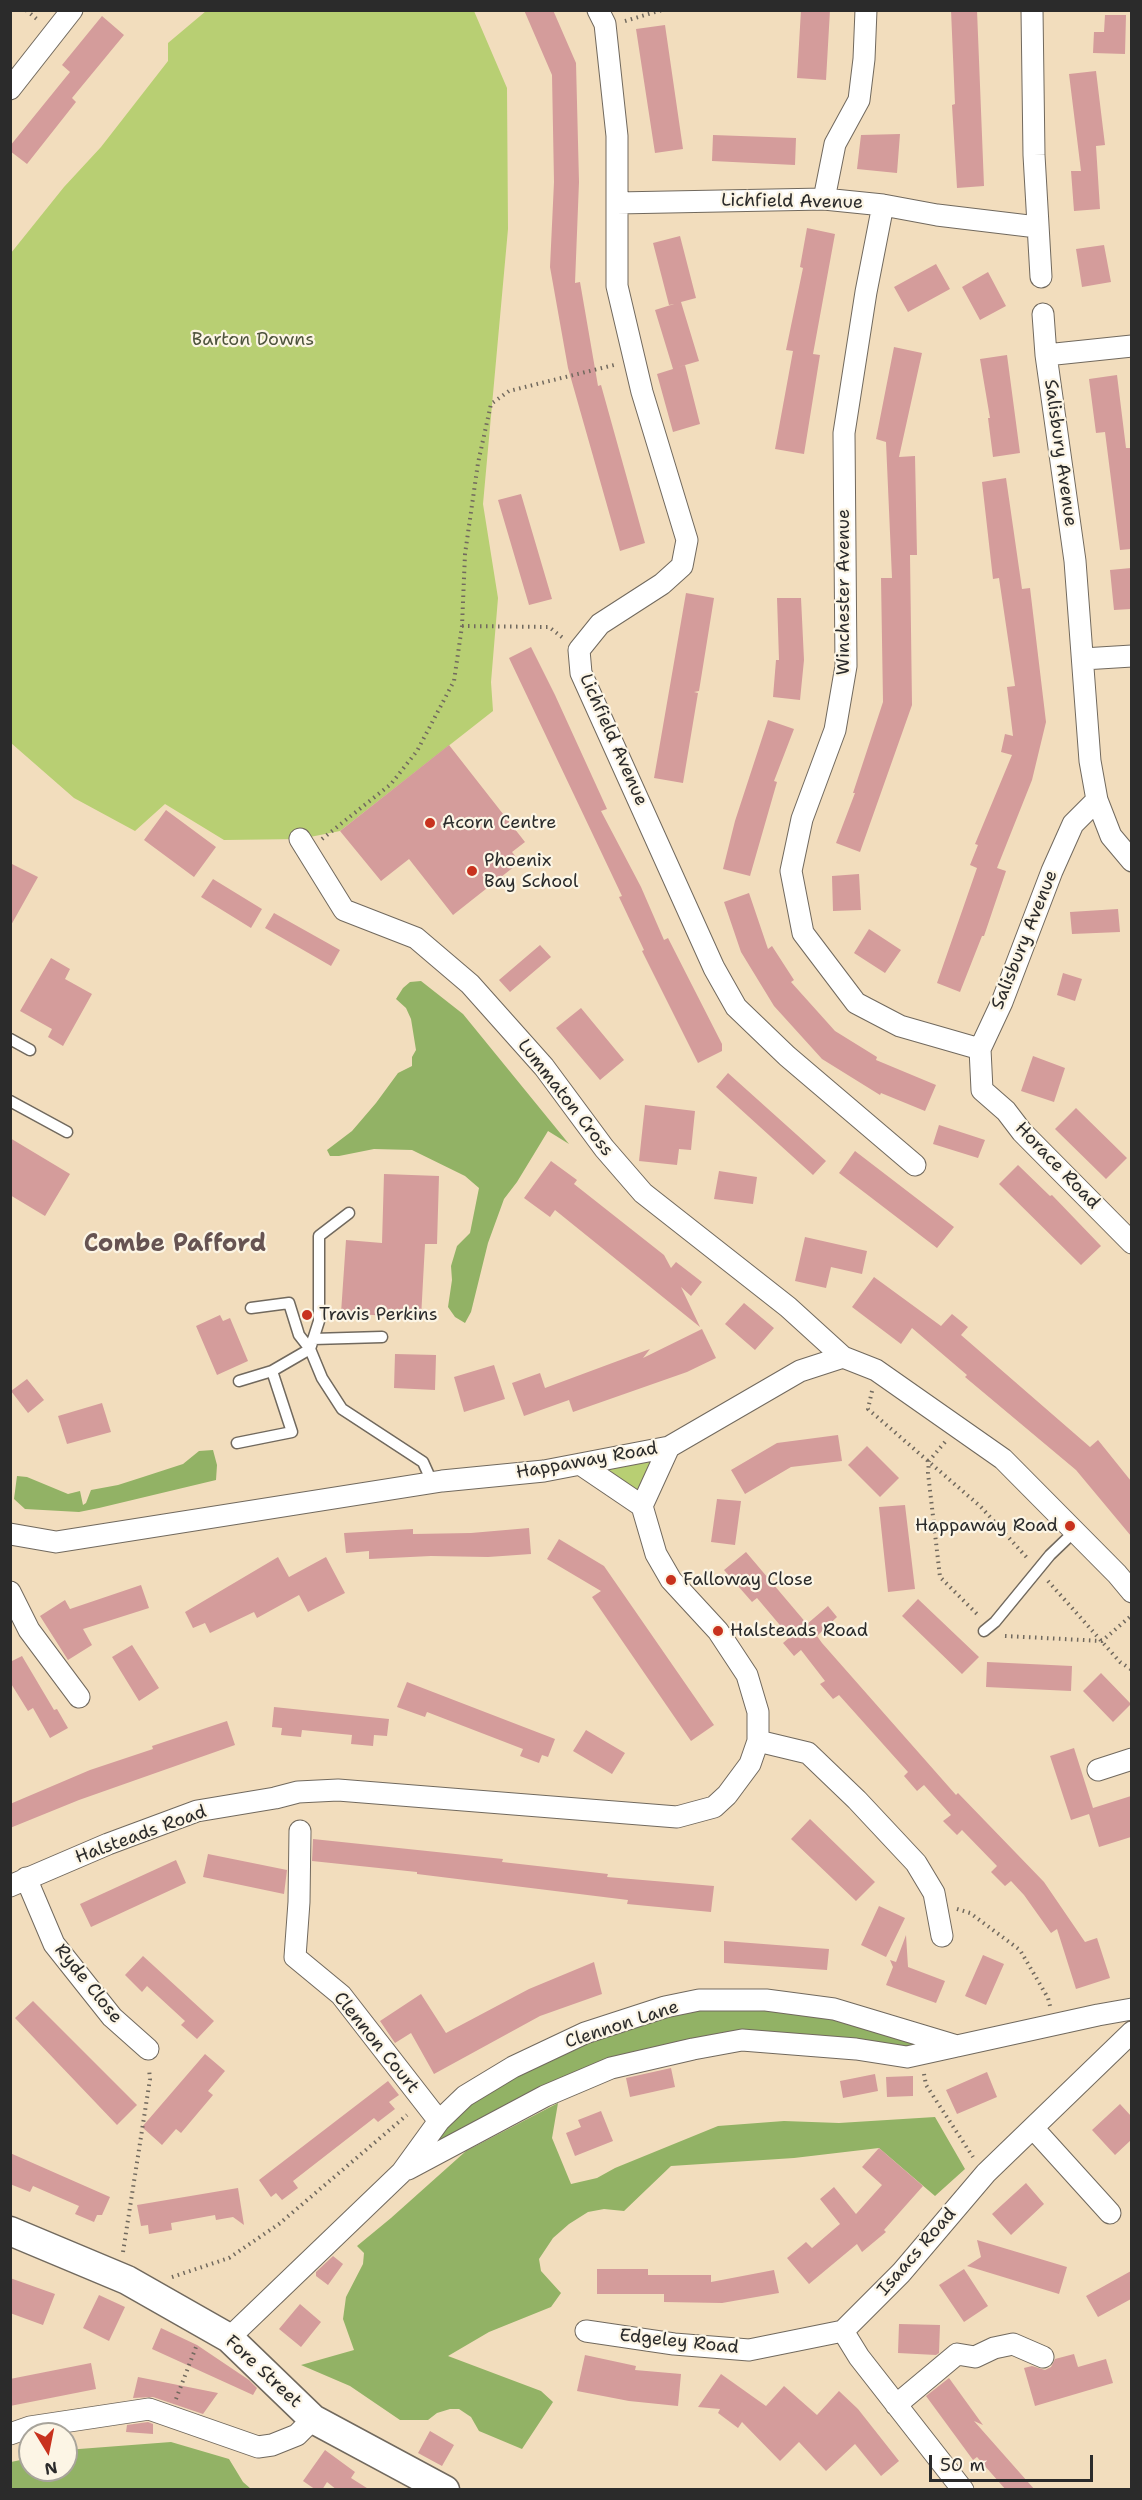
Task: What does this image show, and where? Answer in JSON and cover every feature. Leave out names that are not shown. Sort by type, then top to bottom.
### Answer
[{"type":"street","points":[[10,89],[72,10]]},
{"type":"street","points":[[824,200],[835,144],[859,100],[864,59],[866,10]]},
{"type":"street","points":[[1032,10],[1034,155],[1041,277]]},
{"type":"street","name":"Lichfield Avenue","points":[[602,17],[616,136],[617,286],[633,360],[671,495],[687,540],[682,566],[662,584],[600,624],[579,650],[581,673],[714,968],[736,1007],[787,1056],[915,1165]]},
{"type":"street","name":"Lichfield Avenue","points":[[617,203],[824,200],[883,205],[937,215],[1037,227]]},
{"type":"street","name":"Winchester Avenue","points":[[883,205],[866,292],[844,434],[846,666],[835,730],[802,819],[791,870],[803,933],[856,1003],[900,1026],[980,1048]]},
{"type":"street","name":"Salisbury Avenue","points":[[1043,314],[1046,355],[1075,561],[1089,761],[1097,800],[1110,836],[1131,861]]},
{"type":"street","name":"Salisbury Avenue","points":[[1046,355],[1131,346]]},
{"type":"street","points":[[1083,659],[1131,656]]},
{"type":"street","name":"Salisbury Avenue","points":[[982,1090],[980,1048],[1002,1002],[1048,881],[1073,824],[1097,800]]},
{"type":"street","name":"Lummaton Cross","points":[[303,844],[344,910],[416,938],[470,984],[544,1067],[604,1148],[643,1193],[788,1307],[843,1357]]},
{"type":"street","name":"Horace Road","points":[[982,1090],[1006,1111],[1022,1132],[1131,1243]]},
{"type":"street","points":[[843,1357],[876,1370],[1003,1459],[1117,1574],[1131,1592]]},
{"type":"street","name":"Happaway Road","points":[[10,1534],[56,1542],[432,1482],[544,1471],[669,1446],[748,1403],[800,1371],[843,1357]]},
{"type":"street","points":[[580,1464],[642,1506],[669,1446]]},
{"type":"street","name":"Halsteads Road","points":[[18,1882],[108,1844],[197,1811],[298,1792],[338,1790],[677,1817],[714,1807],[727,1795],[750,1764],[758,1741],[758,1713],[747,1675],[718,1631],[671,1580],[656,1554],[642,1506]]},
{"type":"street","points":[[10,1592],[29,1630],[79,1697]]},
{"type":"street","points":[[758,1741],[808,1753],[857,1800],[916,1863],[934,1893],[942,1936]]},
{"type":"street","points":[[1098,1770],[1131,1759]]},
{"type":"street","name":"Clennon Court","points":[[300,1831],[299,1902],[295,1957],[341,1995],[439,2121]]},
{"type":"street","name":"Ryde Close","points":[[18,1882],[54,1944],[112,2017],[148,2049]]},
{"type":"street","name":"Clennon Lane","points":[[402,2172],[439,2121],[465,2096],[513,2067],[585,2033],[664,2007],[699,2000],[766,2000],[834,2009],[957,2046]]},
{"type":"street","name":"Clennon Lane","points":[[218,2331],[402,2172],[545,2096],[611,2067],[742,2040],[856,2049],[907,2057],[919,2056],[1054,2024],[1131,2010]]},
{"type":"street","name":"Isaacs Road","points":[[843,2331],[901,2273],[987,2173],[1131,2032]]},
{"type":"street","points":[[1033,2128],[1110,2213]]},
{"type":"street","name":"Fore Street","points":[[10,2231],[123,2279],[218,2331],[313,2419],[446,2490]]},
{"type":"street","name":"Edgeley Road","points":[[586,2331],[674,2344],[749,2350],[843,2331]]},
{"type":"street","points":[[843,2331],[859,2357],[963,2490]]},
{"type":"street","points":[[896,2405],[957,2354],[975,2357],[994,2348],[1013,2344],[1043,2356]]},
{"type":"street","points":[[10,2434],[30,2427],[149,2409],[258,2447],[272,2445],[297,2435],[313,2419]]},
{"type":"lane","points":[[10,1039],[30,1050]]},
{"type":"lane","points":[[10,1101],[67,1132]]},
{"type":"lane","points":[[349,1214],[320,1236],[319,1321],[312,1344],[322,1378],[342,1409],[423,1462],[432,1482]]},
{"type":"lane","points":[[251,1308],[289,1303],[299,1335],[312,1344]]},
{"type":"lane","points":[[239,1381],[272,1371],[312,1344],[382,1337]]},
{"type":"lane","points":[[237,1443],[292,1432],[272,1371]]},
{"type":"lane","points":[[987,1629],[1075,1531]]},
{"type":"path","points":[[602,17],[618,23],[662,10]]},
{"type":"path","points":[[303,844],[332,832],[391,784],[417,751],[454,681],[462,626],[465,554],[478,463],[491,404],[509,391],[633,360]]},
{"type":"path","points":[[462,626],[549,627],[579,650]]},
{"type":"path","points":[[876,1370],[868,1409],[981,1507],[1120,1662],[1131,1670]]},
{"type":"path","points":[[957,1427],[929,1461],[928,1473],[940,1577],[987,1629],[997,1635],[1102,1641],[1131,1615]]},
{"type":"path","points":[[936,1903],[970,1913],[1020,1950],[1048,1998],[1054,2024]]},
{"type":"path","points":[[148,2049],[150,2079],[123,2253],[123,2279],[181,2275],[229,2258],[279,2224],[400,2121]]},
{"type":"path","points":[[919,2056],[926,2085],[978,2164],[987,2173]]},
{"type":"path","points":[[170,2416],[187,2366],[218,2331]]},
{"type":"green space","name":"Barton Downs","points":[[206,11],[474,11],[507,88],[508,229],[483,504],[498,598],[491,682],[493,711],[340,831],[300,839],[224,840],[165,804],[135,831],[74,798],[11,743],[11,253],[64,187],[101,147],[168,61],[168,43]]},
{"type":"green space","points":[[421,981],[463,1014],[569,1144],[548,1131],[504,1199],[488,1243],[471,1312],[465,1323],[455,1317],[448,1307],[452,1280],[451,1266],[457,1246],[470,1233],[479,1188],[465,1176],[412,1150],[374,1149],[330,1156],[327,1150],[352,1131],[398,1073],[412,1066],[412,1057],[416,1050],[411,1019],[406,1008],[396,999],[410,982]]},
{"type":"green space","points":[[669,1447],[642,1506],[580,1464]]},
{"type":"green space","points":[[213,1450],[217,1465],[216,1480],[79,1512],[25,1509],[14,1499],[17,1476],[27,1477],[68,1494],[80,1491],[83,1505],[91,1490],[118,1485],[183,1464],[199,1451]]},
{"type":"green space","points":[[766,2000],[957,2046],[907,2057],[742,2040],[611,2068],[402,2172],[465,2095],[665,2007]]},
{"type":"green space","points":[[558,2103],[552,2138],[571,2184],[597,2178],[615,2168],[718,2126],[784,2121],[839,2123],[935,2117],[965,2169],[935,2196],[879,2148],[794,2158],[671,2166],[624,2211],[604,2209],[588,2212],[569,2224],[553,2238],[539,2259],[541,2271],[561,2293],[551,2307],[489,2332],[448,2356],[541,2391],[553,2402],[522,2449],[479,2431],[471,2417],[459,2409],[437,2413],[428,2420],[400,2420],[350,2386],[301,2365],[354,2350],[343,2319],[346,2297],[363,2264],[364,2253],[357,2246],[466,2151]]},
{"type":"green space","points":[[171,2442],[229,2459],[243,2482],[251,2489],[11,2489],[11,2462],[18,2461],[18,2482],[78,2482],[78,2449]]},
{"type":"building","points":[[524,10],[553,10],[576,63],[579,182],[575,283],[580,282],[598,386],[601,385],[645,543],[620,551],[568,368],[550,267],[554,182],[552,75]]},
{"type":"building","points":[[801,10],[830,10],[826,80],[797,78]]},
{"type":"building","points":[[951,10],[977,10],[984,186],[957,188],[952,105],[955,104]]},
{"type":"building","points":[[1105,15],[1126,15],[1125,54],[1093,53],[1094,32],[1104,32]]},
{"type":"building","points":[[102,16],[124,35],[72,98],[76,102],[27,164],[10,151],[10,146],[70,72],[62,65]]},
{"type":"building","points":[[665,25],[683,149],[655,153],[636,29]]},
{"type":"building","points":[[1096,71],[1105,145],[1096,146],[1100,209],[1074,211],[1071,171],[1081,171],[1069,74]]},
{"type":"building","points":[[900,134],[897,173],[857,169],[861,135]]},
{"type":"building","points":[[713,135],[796,138],[795,165],[712,161]]},
{"type":"building","points":[[807,228],[835,234],[813,354],[820,355],[804,454],[775,449],[793,351],[786,350],[803,268],[800,267]]},
{"type":"building","points":[[680,236],[696,298],[681,302],[699,361],[685,365],[700,424],[673,432],[657,374],[673,369],[655,310],[674,304],[669,305],[653,243]]},
{"type":"building","points":[[1104,245],[1111,282],[1082,287],[1076,249]]},
{"type":"building","points":[[936,264],[950,289],[908,312],[894,287]]},
{"type":"building","points":[[988,272],[1006,306],[980,320],[962,287]]},
{"type":"building","points":[[894,347],[922,353],[899,457],[915,456],[917,555],[910,555],[912,705],[860,852],[836,843],[855,793],[853,793],[883,702],[881,578],[892,578],[886,442],[876,439]]},
{"type":"building","points":[[1007,355],[1020,453],[993,457],[988,418],[990,418],[980,359]]},
{"type":"building","points":[[1117,375],[1126,448],[1131,448],[1131,549],[1120,550],[1105,432],[1096,433],[1089,379]]},
{"type":"building","points":[[1006,478],[1022,589],[1030,588],[1046,722],[1032,780],[997,868],[1006,871],[984,936],[982,936],[960,992],[937,983],[977,868],[970,865],[978,845],[975,844],[1012,755],[1001,752],[1005,734],[1013,736],[1007,687],[1015,686],[999,578],[993,579],[982,482]]},
{"type":"building","points":[[521,494],[552,599],[529,605],[498,500]]},
{"type":"building","points":[[1131,568],[1131,609],[1114,610],[1110,570]]},
{"type":"building","points":[[686,593],[714,598],[699,691],[694,692],[698,693],[683,783],[654,778]]},
{"type":"building","points":[[777,598],[801,598],[804,660],[800,700],[773,697],[776,660],[779,660]]},
{"type":"building","points":[[531,647],[607,809],[601,811],[641,887],[664,940],[668,938],[722,1044],[722,1051],[698,1063],[642,951],[644,950],[619,897],[622,896],[509,658]]},
{"type":"building","points":[[768,720],[794,729],[774,781],[777,782],[750,876],[723,869],[735,821]]},
{"type":"building","name":"Acorn Centre","points":[[449,745],[525,842],[512,852],[520,862],[453,915],[409,859],[381,881],[340,831]]},
{"type":"building","points":[[166,810],[216,847],[194,877],[144,840]]},
{"type":"building","points":[[10,863],[38,877],[10,927]]},
{"type":"building","points":[[859,874],[861,910],[833,911],[832,876]]},
{"type":"building","points":[[213,879],[262,909],[251,928],[201,897]]},
{"type":"building","points":[[749,893],[768,949],[772,946],[794,980],[791,982],[835,1031],[877,1057],[876,1060],[936,1085],[925,1111],[881,1093],[880,1095],[822,1059],[774,1006],[741,952],[724,902]]},
{"type":"building","points":[[1118,909],[1120,932],[1072,934],[1070,912]]},
{"type":"building","points":[[274,913],[340,950],[331,966],[265,928]]},
{"type":"building","points":[[869,929],[901,950],[885,973],[854,953]]},
{"type":"building","points":[[540,945],[551,957],[510,992],[499,980]]},
{"type":"building","points":[[51,958],[70,969],[65,979],[92,994],[63,1046],[48,1037],[52,1029],[20,1011]]},
{"type":"building","points":[[1063,973],[1082,979],[1075,1001],[1057,995]]},
{"type":"building","points":[[581,1008],[624,1060],[600,1080],[556,1028]]},
{"type":"building","points":[[1033,1056],[1065,1068],[1054,1102],[1021,1091]]},
{"type":"building","points":[[728,1073],[826,1161],[813,1175],[716,1087]]},
{"type":"building","points":[[645,1105],[695,1111],[691,1150],[679,1149],[677,1165],[639,1161]]},
{"type":"building","points":[[1076,1108],[1127,1158],[1106,1179],[1055,1129]]},
{"type":"building","points":[[939,1125],[985,1140],[978,1158],[933,1144]]},
{"type":"building","points":[[10,1138],[70,1174],[45,1216],[10,1195]]},
{"type":"building","points":[[855,1151],[954,1227],[937,1248],[839,1173]]},
{"type":"building","points":[[551,1161],[577,1180],[574,1184],[664,1255],[671,1268],[676,1262],[702,1282],[691,1296],[681,1287],[700,1327],[555,1210],[550,1217],[524,1198]]},
{"type":"building","points":[[1018,1165],[1050,1196],[1052,1195],[1101,1246],[1081,1265],[999,1184]]},
{"type":"building","points":[[719,1171],[757,1177],[753,1204],[714,1199]]},
{"type":"building","points":[[384,1174],[439,1176],[437,1244],[425,1244],[421,1318],[341,1313],[346,1240],[382,1243]]},
{"type":"building","points":[[805,1237],[867,1251],[862,1274],[831,1267],[826,1288],[795,1281]]},
{"type":"building","points":[[874,1277],[941,1326],[952,1314],[968,1327],[961,1335],[1090,1447],[1098,1440],[1131,1481],[1131,1536],[1076,1470],[965,1377],[967,1375],[912,1328],[901,1344],[852,1307]]},
{"type":"building","points":[[744,1303],[774,1328],[755,1350],[725,1324]]},
{"type":"building","points":[[220,1315],[223,1321],[230,1318],[248,1361],[217,1375],[196,1326]]},
{"type":"building","points":[[702,1329],[716,1358],[687,1372],[573,1412],[569,1400],[524,1416],[512,1383],[540,1373],[545,1388],[650,1349],[643,1358]]},
{"type":"building","points":[[395,1354],[436,1355],[435,1390],[394,1388]]},
{"type":"building","points":[[494,1365],[505,1399],[464,1412],[454,1377]]},
{"type":"building","points":[[27,1379],[44,1400],[28,1413],[11,1391]]},
{"type":"building","points":[[102,1403],[111,1432],[67,1444],[58,1416]]},
{"type":"building","points":[[838,1435],[842,1461],[791,1467],[745,1494],[731,1470],[777,1443]]},
{"type":"building","points":[[867,1446],[899,1478],[880,1497],[848,1465]]},
{"type":"building","points":[[717,1499],[741,1501],[735,1545],[711,1542]]},
{"type":"building","points":[[905,1505],[915,1589],[888,1592],[879,1507]]},
{"type":"building","points":[[529,1528],[531,1554],[488,1557],[431,1556],[369,1559],[369,1551],[346,1553],[344,1533],[413,1529],[413,1534],[471,1533]]},
{"type":"building","points":[[559,1539],[604,1566],[714,1725],[691,1741],[592,1597],[601,1591],[547,1559]]},
{"type":"building","points":[[746,1552],[807,1624],[828,1606],[837,1617],[817,1636],[822,1643],[956,1795],[958,1793],[1044,1882],[1085,1942],[1097,1938],[1110,1978],[1076,1989],[1057,1929],[1051,1933],[1011,1881],[1005,1886],[991,1872],[997,1866],[962,1830],[957,1835],[943,1821],[951,1815],[924,1785],[917,1791],[904,1776],[908,1772],[839,1695],[833,1699],[820,1684],[825,1681],[801,1650],[794,1656],[783,1643],[790,1637],[757,1598],[752,1602],[724,1570]]},
{"type":"building","points":[[278,1557],[289,1577],[326,1557],[345,1593],[308,1612],[299,1595],[257,1618],[254,1612],[210,1633],[205,1623],[193,1628],[185,1612]]},
{"type":"building","points":[[141,1585],[149,1608],[83,1629],[92,1645],[68,1660],[40,1616],[65,1600],[70,1609]]},
{"type":"building","points":[[918,1599],[979,1657],[962,1674],[902,1616]]},
{"type":"building","points":[[132,1645],[159,1688],[139,1701],[112,1657]]},
{"type":"building","points":[[22,1656],[54,1710],[57,1709],[68,1728],[50,1738],[33,1708],[28,1711],[10,1682],[10,1662]]},
{"type":"building","points":[[987,1662],[1072,1666],[1071,1691],[986,1687]]},
{"type":"building","points":[[1101,1673],[1131,1704],[1113,1722],[1083,1691]]},
{"type":"building","points":[[407,1682],[555,1739],[548,1757],[542,1755],[539,1763],[520,1756],[523,1749],[427,1712],[425,1717],[397,1707]]},
{"type":"building","points":[[274,1707],[389,1719],[387,1736],[374,1735],[373,1746],[351,1744],[352,1735],[302,1730],[301,1737],[281,1735],[282,1728],[272,1727]]},
{"type":"building","points":[[227,1721],[235,1745],[79,1800],[10,1828],[10,1804],[90,1770],[153,1749],[152,1746]]},
{"type":"building","points":[[586,1730],[625,1753],[612,1774],[573,1751]]},
{"type":"building","points":[[1074,1748],[1093,1808],[1131,1796],[1131,1837],[1099,1847],[1089,1814],[1071,1820],[1050,1756]]},
{"type":"building","points":[[810,1819],[875,1882],[856,1901],[791,1839]]},
{"type":"building","points":[[313,1839],[503,1859],[502,1862],[608,1874],[607,1877],[714,1886],[711,1912],[627,1904],[628,1900],[417,1874],[417,1872],[312,1861]]},
{"type":"building","points":[[208,1854],[287,1870],[284,1894],[203,1877]]},
{"type":"building","points":[[176,1860],[186,1883],[91,1927],[80,1904]]},
{"type":"building","points":[[879,1906],[905,1918],[886,1957],[861,1945]]},
{"type":"building","points":[[906,1935],[908,1967],[945,1981],[936,2003],[886,1985],[893,1967],[890,1960],[896,1962]]},
{"type":"building","points":[[724,1941],[829,1949],[827,1970],[724,1963]]},
{"type":"building","points":[[983,1955],[1004,1964],[986,2005],[965,1996]]},
{"type":"building","points":[[143,1956],[214,2021],[197,2039],[181,2025],[185,2021],[147,1986],[142,1992],[125,1975]]},
{"type":"building","points":[[594,1962],[602,1994],[540,2016],[434,2074],[411,2033],[395,2043],[380,2021],[421,1994],[446,2033],[529,1989]]},
{"type":"building","points":[[33,2001],[137,2105],[117,2125],[15,2018]]},
{"type":"building","points":[[205,2054],[225,2071],[208,2091],[213,2095],[181,2133],[176,2129],[162,2145],[142,2127]]},
{"type":"building","points":[[671,2068],[675,2087],[630,2097],[626,2078]]},
{"type":"building","points":[[987,2072],[997,2097],[957,2114],[946,2090]]},
{"type":"building","points":[[875,2074],[878,2091],[843,2098],[840,2081]]},
{"type":"building","points":[[913,2076],[913,2096],[887,2097],[886,2077]]},
{"type":"building","points":[[388,2081],[399,2095],[389,2102],[395,2109],[378,2122],[374,2118],[293,2181],[298,2188],[282,2200],[276,2193],[271,2197],[259,2180]]},
{"type":"building","points":[[1120,2104],[1131,2116],[1131,2140],[1115,2155],[1092,2130]]},
{"type":"building","points":[[601,2111],[613,2141],[575,2156],[566,2133],[581,2127],[578,2120]]},
{"type":"building","points":[[879,2148],[923,2186],[884,2230],[886,2232],[862,2252],[857,2244],[809,2284],[787,2258],[806,2242],[812,2248],[840,2224],[820,2199],[834,2187],[856,2214],[882,2185],[862,2167]]},
{"type":"building","points":[[10,2153],[110,2197],[102,2215],[97,2215],[94,2222],[75,2214],[79,2206],[33,2186],[30,2192],[10,2184]]},
{"type":"building","points":[[1026,2183],[1044,2204],[1011,2235],[992,2214]]},
{"type":"building","points":[[238,2188],[244,2225],[233,2217],[216,2220],[215,2215],[171,2223],[172,2230],[149,2234],[148,2225],[141,2226],[137,2205]]},
{"type":"building","points":[[977,2240],[1067,2267],[1059,2294],[967,2266],[981,2257]]},
{"type":"building","points":[[333,2256],[343,2264],[328,2285],[316,2276],[316,2272]]},
{"type":"building","points":[[597,2269],[648,2269],[648,2275],[711,2275],[711,2282],[774,2270],[779,2293],[722,2303],[664,2302],[664,2294],[597,2294]]},
{"type":"building","points":[[964,2269],[988,2306],[964,2322],[939,2285]]},
{"type":"building","points":[[1131,2271],[1131,2299],[1098,2317],[1086,2296]]},
{"type":"building","points":[[10,2278],[55,2294],[43,2325],[10,2313]]},
{"type":"building","points":[[99,2295],[125,2307],[109,2341],[83,2328]]},
{"type":"building","points":[[300,2304],[321,2322],[301,2347],[279,2329]]},
{"type":"building","points":[[899,2324],[940,2325],[939,2353],[936,2355],[898,2353]]},
{"type":"building","points":[[161,2328],[197,2345],[249,2380],[257,2388],[253,2395],[152,2349]]},
{"type":"building","points":[[1074,2354],[1078,2367],[1106,2359],[1113,2383],[1035,2406],[1024,2368],[1032,2366],[1045,2370],[1051,2367],[1055,2359]]},
{"type":"building","points":[[585,2355],[636,2366],[635,2370],[681,2374],[678,2406],[629,2401],[577,2391]]},
{"type":"building","points":[[91,2363],[96,2389],[10,2406],[10,2379]]},
{"type":"building","points":[[721,2374],[766,2406],[784,2386],[817,2415],[839,2391],[858,2409],[899,2461],[881,2476],[855,2444],[826,2471],[799,2442],[780,2461],[742,2422],[738,2428],[718,2413],[720,2409],[698,2407]]},
{"type":"building","points":[[138,2377],[218,2393],[203,2414],[153,2397],[133,2398]]},
{"type":"building","points":[[949,2378],[983,2425],[974,2421],[1035,2490],[1006,2490],[977,2457],[973,2460],[926,2396]]},
{"type":"building","points":[[148,2422],[153,2424],[153,2434],[126,2432],[127,2425]]},
{"type":"building","points":[[430,2431],[454,2445],[442,2466],[418,2453]]},
{"type":"building","points":[[325,2450],[355,2472],[351,2478],[370,2490],[337,2490],[327,2482],[322,2490],[316,2490],[303,2481]]},
{"type":"place","name":"Acorn Centre","points":[[430,823]]},
{"type":"place","name":"Phoenix Bay School","points":[[472,871]]},
{"type":"place","name":"Travis Perkins","points":[[307,1315]]},
{"type":"place","name":"Happaway Road","points":[[1070,1526]]},
{"type":"place","name":"Falloway Close","points":[[671,1580]]},
{"type":"place","name":"Halsteads Road","points":[[718,1631]]},
{"type":"district","name":"Combe Pafford","points":[[175,1245]]}]
